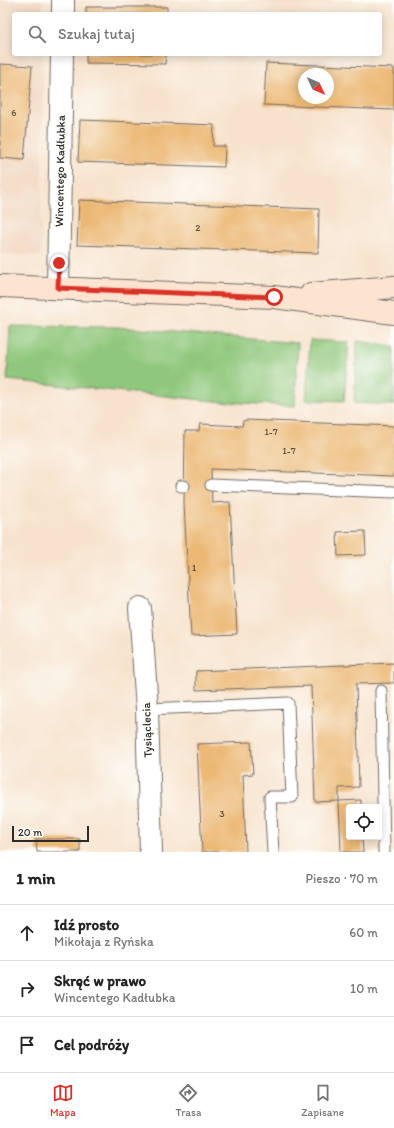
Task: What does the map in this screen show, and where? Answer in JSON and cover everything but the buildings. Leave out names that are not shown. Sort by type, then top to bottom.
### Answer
[{"type":"street","points":[[63,0],[63,12]]},
{"type":"street","name":"Wincentego Kadłubka","points":[[58,288],[62,56]]},
{"type":"street","points":[[0,286],[274,297],[394,313]]},
{"type":"street","points":[[274,297],[394,287]]},
{"type":"street","name":"Tysiąclecia","points":[[140,608],[147,709],[151,852]]},
{"type":"lane","points":[[211,485],[394,492]]},
{"type":"lane","points":[[381,691],[384,852]]},
{"type":"lane","points":[[147,709],[288,703],[292,796],[270,797],[273,852]]},
{"type":"shaded area","points":[[0,0],[43,0],[43,12],[12,12],[12,56],[43,56],[41,256],[0,254]]},
{"type":"green space","points":[[10,326],[118,327],[298,343],[295,406],[223,402],[7,380]]},
{"type":"green space","points":[[310,340],[349,342],[344,401],[306,400]]},
{"type":"green space","points":[[357,341],[394,346],[394,405],[354,403]]},
{"type":"route","points":[[59,263],[58,288],[183,292],[274,297]]}]
